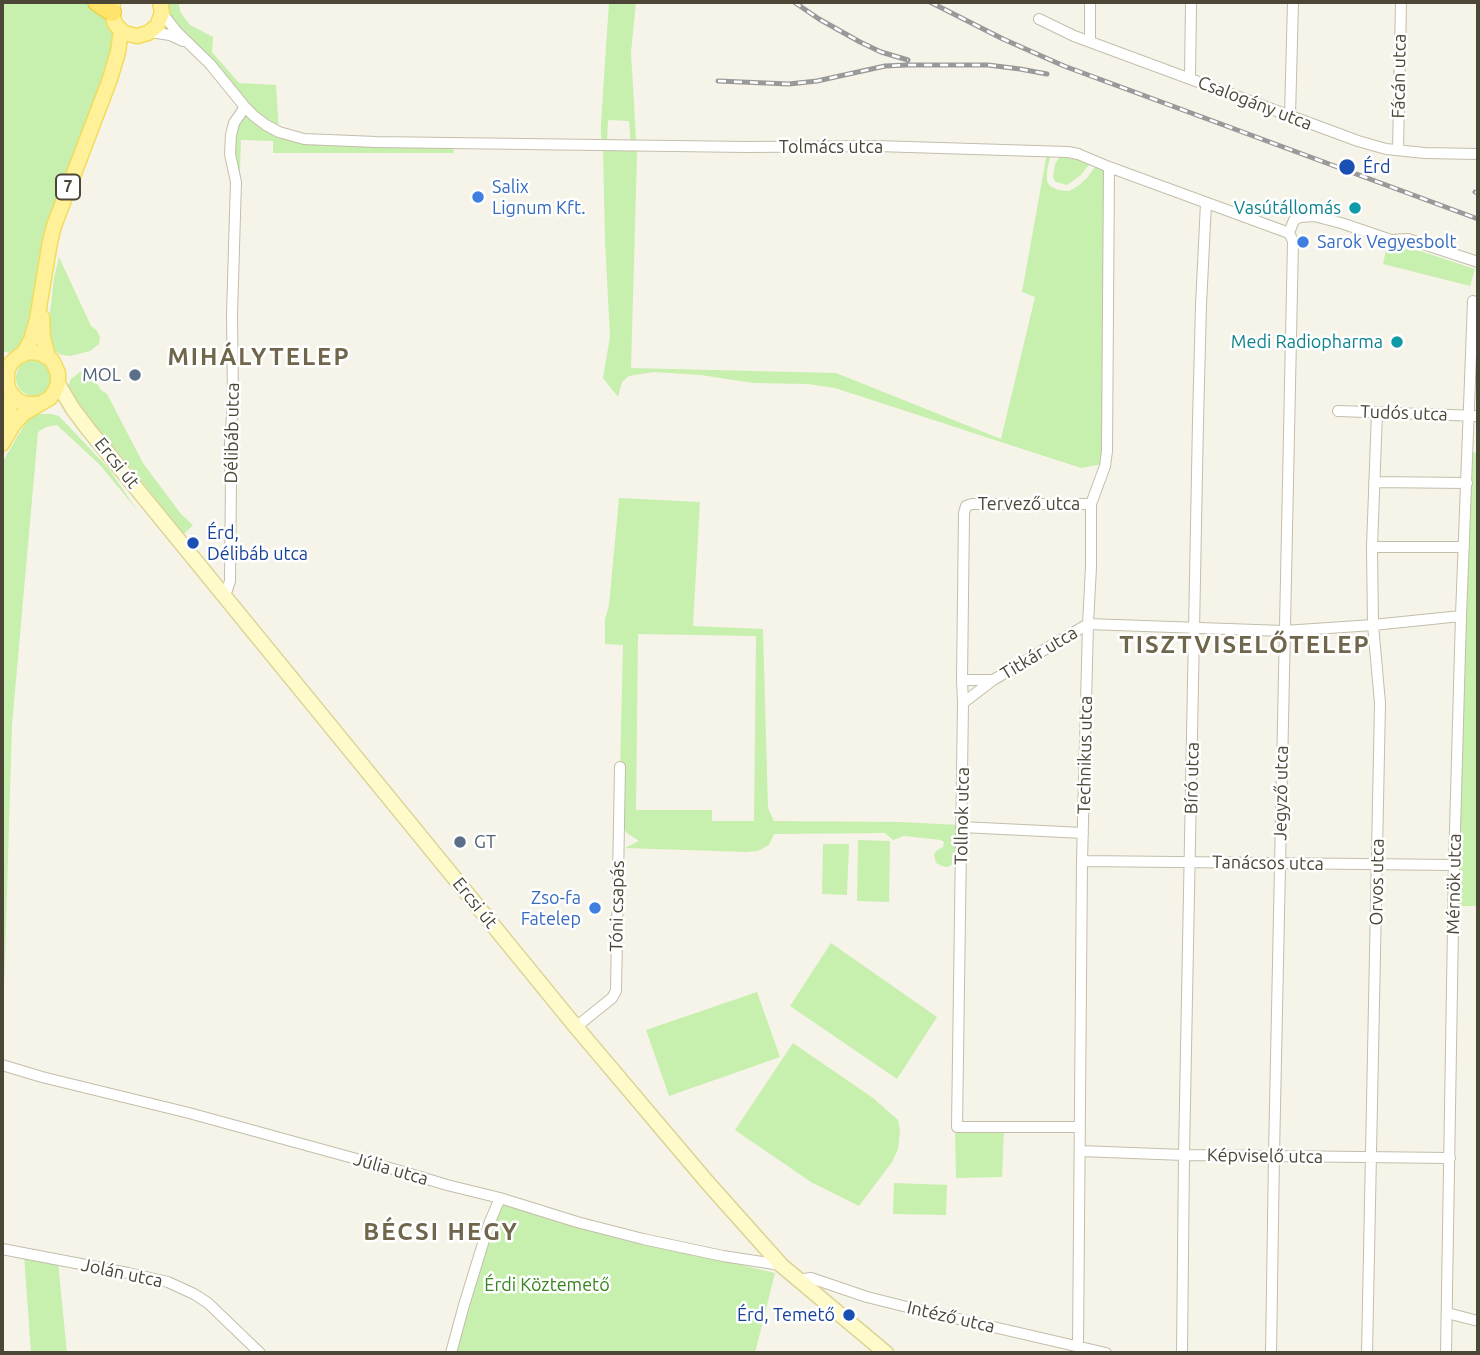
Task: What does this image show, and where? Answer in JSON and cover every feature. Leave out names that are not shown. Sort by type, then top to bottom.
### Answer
[{"type":"main road","points":[[107,5],[121,30],[133,36],[146,34]]},
{"type":"main road","name":"7","points":[[110,79],[135,40],[157,26],[161,7]]},
{"type":"main road","name":"7","points":[[13,357],[31,340],[54,226],[110,79],[121,30]]},
{"type":"main road","name":"7","points":[[41,300],[43,338],[48,357]]},
{"type":"main road","points":[[2,444],[24,413],[42,402],[53,395],[58,384],[57,368],[48,357],[36,352],[13,357],[4,372],[12,394],[24,404],[42,402]]},
{"type":"main road","name":"Ercsi út","points":[[58,384],[88,429],[576,1027],[707,1182],[781,1265],[885,1353]]},
{"type":"main road","points":[[2,433],[12,394]]},
{"type":"main road","name":"Ercsi út","points":[[42,402],[57,406],[88,429]]},
{"type":"street","points":[[1090,2],[1090,42]]},
{"type":"street","points":[[1190,78],[1191,2]]},
{"type":"street","points":[[1290,116],[1293,2]]},
{"type":"street","name":"Fácán utca","points":[[1398,150],[1401,2]]},
{"type":"street","name":"Tolmács utca","points":[[161,7],[244,107],[266,125],[293,136],[317,140],[747,147],[877,146],[1055,151],[1079,154],[1289,233]]},
{"type":"street","name":"Csalogány utca","points":[[1039,19],[1090,42],[1358,141],[1386,149],[1478,154]]},
{"type":"street","name":"Tolmács utca","points":[[146,34],[170,35],[189,44]]},
{"type":"street","name":"Délibáb utca","points":[[223,594],[230,581],[229,457],[233,402],[232,314],[236,182],[230,154],[234,123],[244,107]]},
{"type":"street","name":"Technikus utca","points":[[1078,1346],[1082,861],[1091,504],[1105,466],[1107,451],[1109,167]]},
{"type":"street","name":"Bíró utca","points":[[1182,1353],[1200,343],[1206,203]]},
{"type":"street","points":[[1289,233],[1294,220],[1314,216],[1391,240],[1408,239],[1478,262]]},
{"type":"street","name":"Jegyző utca","points":[[1271,1353],[1293,241],[1289,233]]},
{"type":"street","name":"Mérnök utca","points":[[1446,1353],[1454,865],[1464,547],[1474,416],[1473,301]]},
{"type":"street","name":"Tudós utca","points":[[1339,411],[1474,416]]},
{"type":"street","name":"Orvos utca","points":[[1367,1353],[1380,703],[1373,625],[1372,547],[1377,412]]},
{"type":"street","points":[[1374,482],[1467,483]]},
{"type":"street","name":"Tervező utca","points":[[966,506],[1091,504]]},
{"type":"street","name":"Tollnok utca","points":[[966,506],[957,1127],[1080,1127]]},
{"type":"street","points":[[1372,547],[1464,547]]},
{"type":"street","name":"Titkár utca","points":[[963,703],[993,680],[1088,624],[1284,631],[1461,616]]},
{"type":"street","name":"Titkár utca","points":[[962,680],[993,680]]},
{"type":"street","name":"Tóni csapás","points":[[576,1027],[612,998],[616,991],[620,766]]},
{"type":"street","points":[[962,827],[1083,833]]},
{"type":"street","name":"Tanácsos utca","points":[[1082,861],[1454,865]]},
{"type":"street","name":"Júlia utca","points":[[2,1065],[178,1110],[643,1239],[781,1265]]},
{"type":"street","name":"Képviselő utca","points":[[1080,1151],[1450,1158]]},
{"type":"street","points":[[451,1353],[486,1235],[500,1198]]},
{"type":"street","name":"Jolán utca","points":[[2,1249],[168,1282],[208,1303],[260,1353]]},
{"type":"street","name":"Intéző utca","points":[[798,1280],[816,1280],[867,1297],[1105,1353]]},
{"type":"street","points":[[1447,1313],[1478,1321]]},
{"type":"green space","points":[[2,2],[87,2],[102,8],[117,38],[49,220],[33,318],[21,348],[10,353],[2,351]]},
{"type":"green space","points":[[160,2],[178,2],[181,13],[190,25],[213,37],[212,52],[239,83],[276,85],[279,132],[293,136],[452,142],[454,153],[273,153],[273,141],[241,140],[239,201],[231,135],[244,107],[189,44]]},
{"type":"green space","points":[[609,2],[636,2],[631,53],[637,155],[631,368],[836,373],[1001,439],[1035,297],[1022,292],[1047,153],[1051,153],[1047,182],[1058,190],[1069,191],[1078,186],[1094,168],[1106,171],[1102,464],[1081,468],[835,388],[808,384],[753,383],[701,375],[653,372],[629,376],[622,382],[618,397],[603,378],[610,337],[604,145],[601,124]],"holes":[[[608,120],[629,121],[631,145],[607,145]]]},
{"type":"green space","points":[[1061,154],[1088,162],[1089,165],[1067,185],[1056,182],[1053,178],[1055,164]]},
{"type":"green space","points":[[1386,250],[1417,250],[1475,269],[1470,286],[1383,264]]},
{"type":"green space","points":[[59,257],[91,326],[100,337],[99,344],[90,351],[70,356],[56,352],[47,338]]},
{"type":"green space","points":[[34,360],[47,365],[52,378],[47,391],[34,396],[21,391],[16,378],[21,365]]},
{"type":"green space","points":[[84,371],[91,374],[101,390],[107,394],[143,463],[181,514],[193,525],[183,535],[134,471],[87,418],[67,389],[71,379]]},
{"type":"green space","points":[[37,414],[59,416],[109,469],[137,510],[100,465],[57,425],[38,432],[12,725],[2,1055],[2,463],[27,420]]},
{"type":"green space","points":[[1472,452],[1478,453],[1478,906],[1457,906],[1463,650]]},
{"type":"green space","points":[[619,498],[700,502],[693,626],[763,629],[768,808],[774,821],[959,825],[958,862],[947,867],[936,863],[934,855],[943,847],[944,842],[941,840],[904,836],[893,840],[885,833],[774,834],[769,845],[758,851],[746,852],[625,848],[639,841],[622,827],[619,814],[623,645],[605,644],[605,619],[609,605]],"holes":[[[638,634],[756,636],[754,821],[712,821],[712,810],[636,810]]]},
{"type":"green space","points":[[858,840],[890,841],[889,902],[857,901]]},
{"type":"green space","points":[[823,844],[849,844],[847,895],[822,894]]},
{"type":"green space","points":[[831,943],[937,1017],[897,1079],[790,1006]]},
{"type":"green space","points":[[757,992],[780,1057],[669,1096],[646,1030]]},
{"type":"green space","points":[[793,1043],[873,1098],[898,1120],[898,1149],[892,1162],[859,1206],[811,1182],[735,1130]]},
{"type":"green space","points":[[955,1127],[1004,1128],[1002,1177],[956,1178]]},
{"type":"green space","points":[[894,1183],[947,1185],[946,1215],[893,1214]]},
{"type":"green space","name":"Érdi Köztemető","points":[[501,1203],[632,1239],[775,1273],[755,1353],[454,1353]]},
{"type":"green space","points":[[24,1255],[58,1262],[67,1353],[31,1353]]},
{"type":"railway","points":[[794,2],[860,42],[908,60]]},
{"type":"railway","points":[[930,2],[1064,66],[1478,219]]},
{"type":"railway","points":[[718,81],[789,84],[817,81],[885,66],[907,65],[988,65],[1047,74]]},
{"type":"place","name":"Érd","points":[[1347,167]]},
{"type":"place","name":"Salix Lignum Kft.","points":[[478,197]]},
{"type":"place","name":"Vasútállomás","points":[[1355,208]]},
{"type":"place","name":"Sarok Vegyesbolt","points":[[1303,242]]},
{"type":"place","name":"Medi Radiopharma","points":[[1397,342]]},
{"type":"place","name":"MOL","points":[[135,375]]},
{"type":"place","name":"Érd, Délibáb utca","points":[[193,543]]},
{"type":"place","name":"GT","points":[[460,842]]},
{"type":"place","name":"Zso-fa Fatelep","points":[[595,908]]},
{"type":"place","name":"Érd, Temető","points":[[849,1315]]},
{"type":"district","name":"MIHÁLYTELEP","points":[[259,357]]},
{"type":"district","name":"TISZTVISELŐTELEP","points":[[1245,645]]},
{"type":"district","name":"BÉCSI HEGY","points":[[441,1232]]}]
